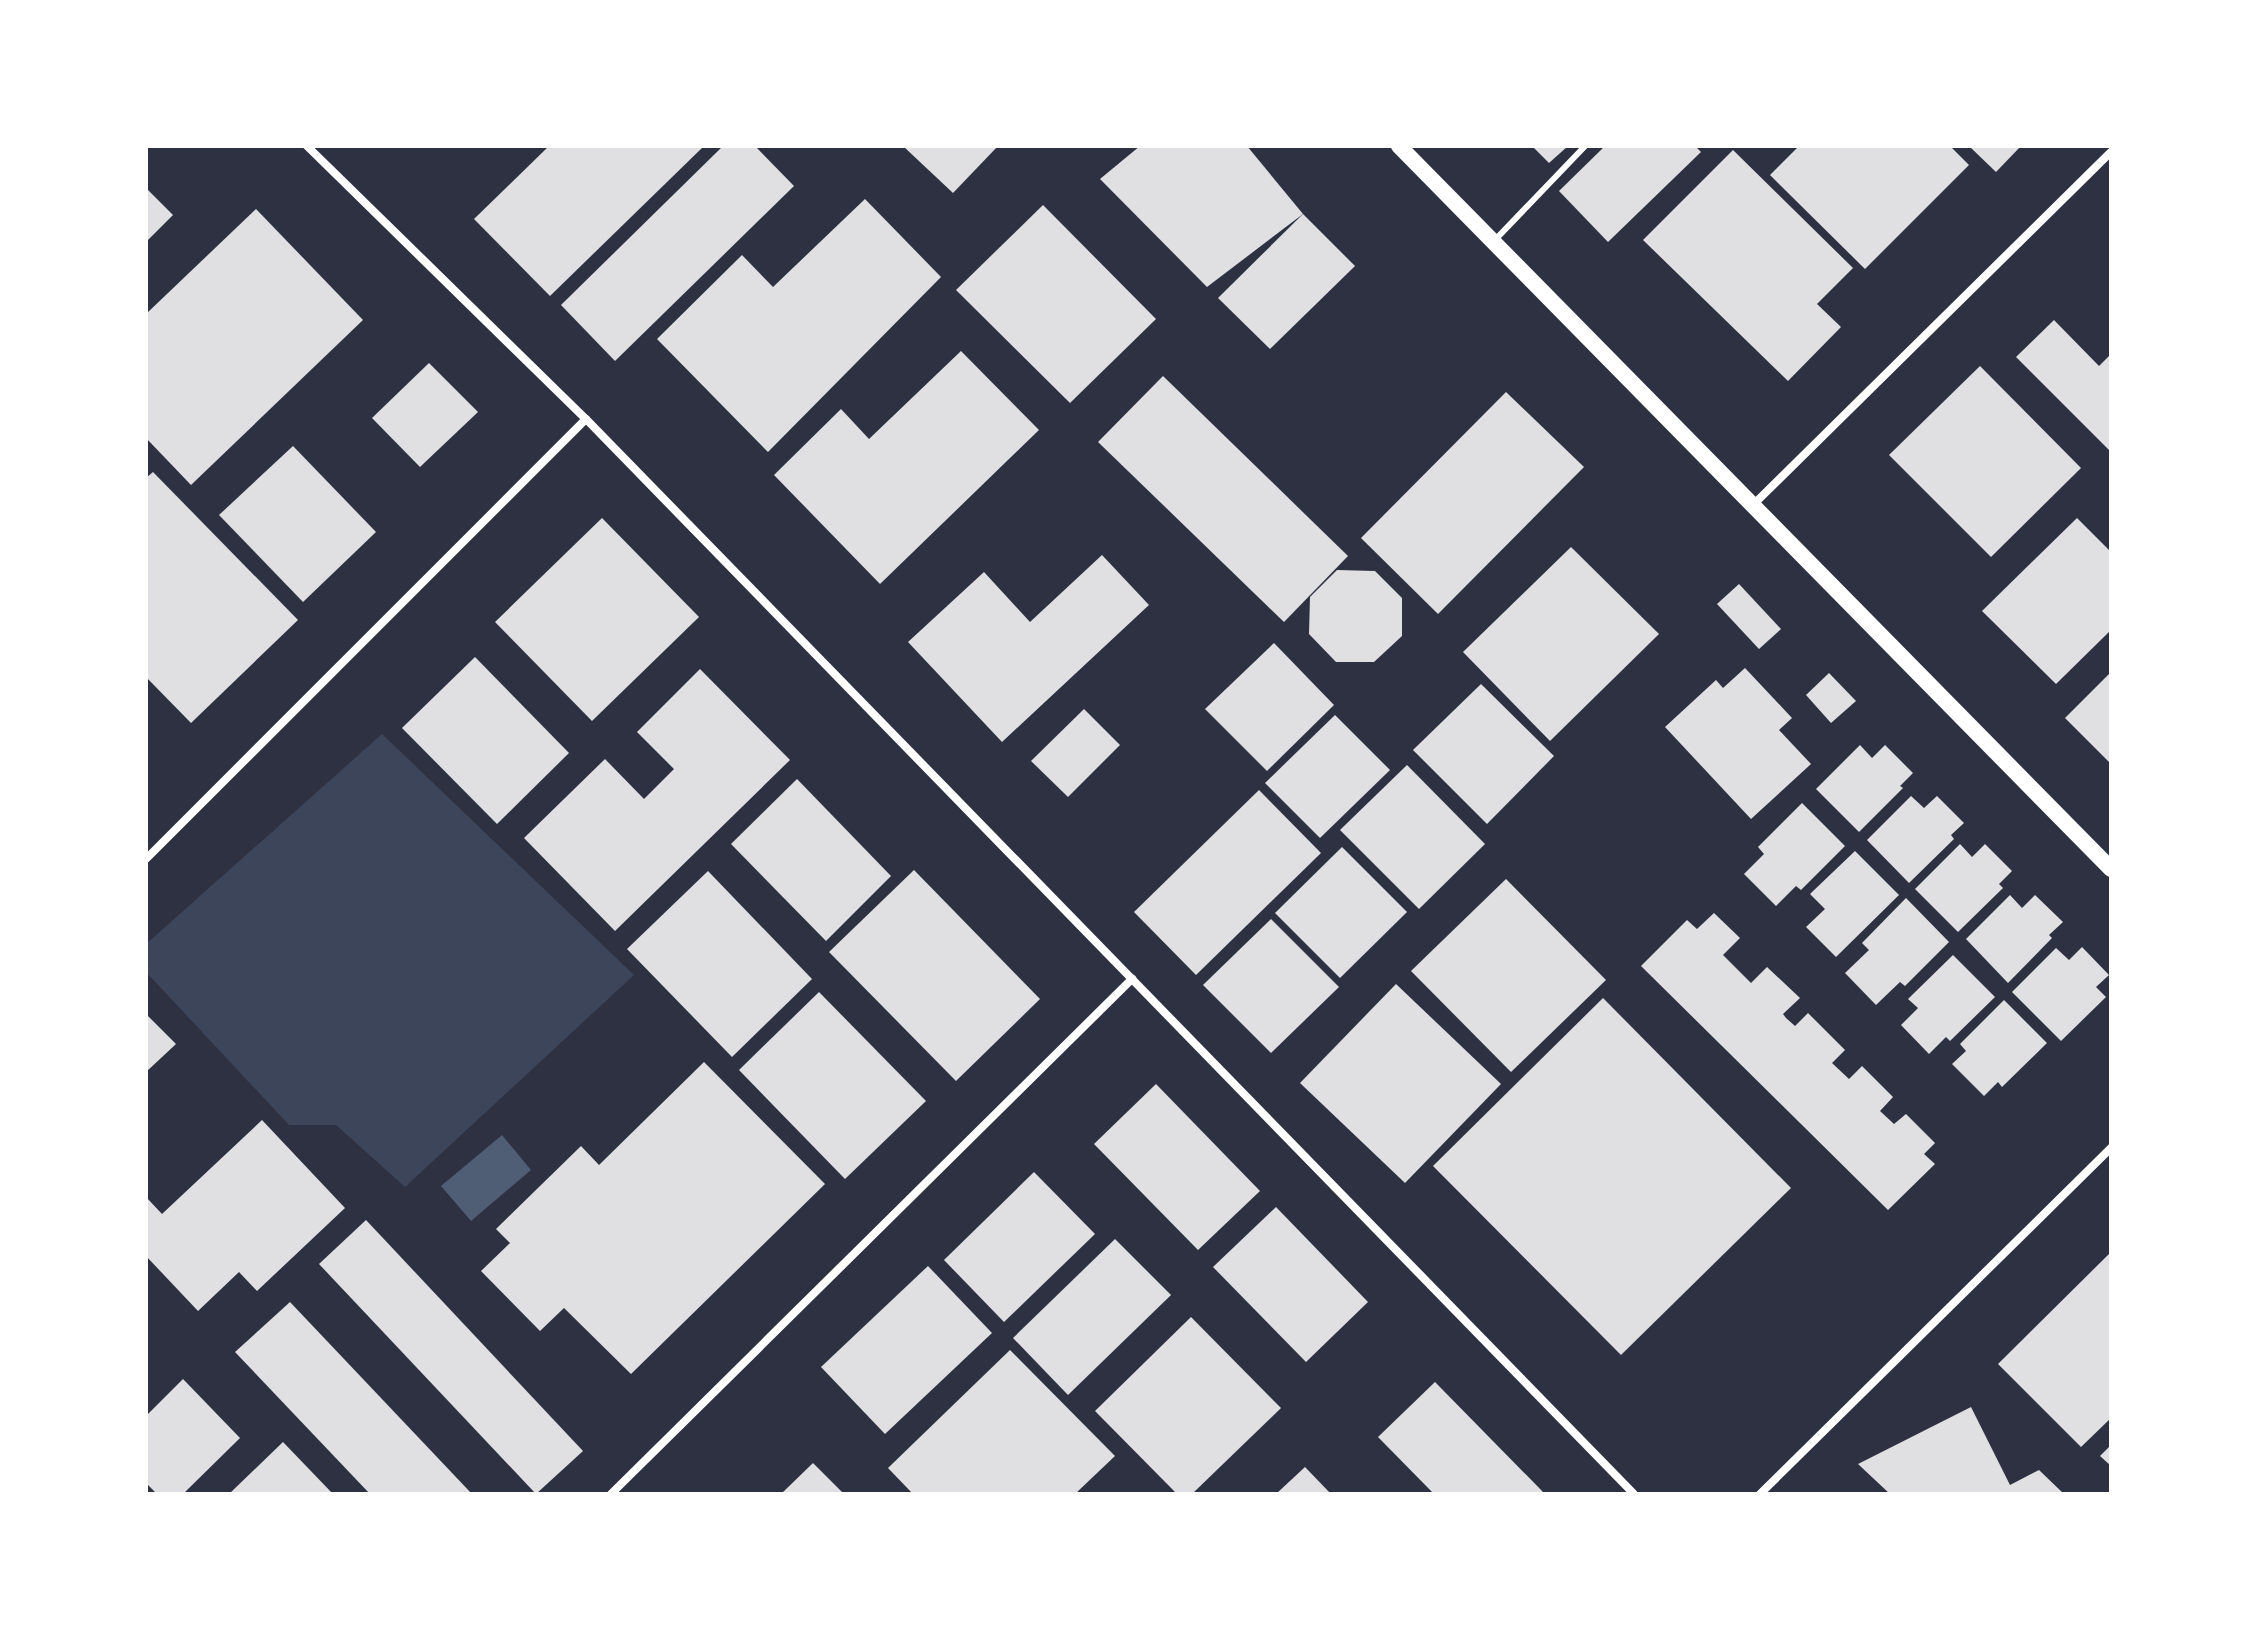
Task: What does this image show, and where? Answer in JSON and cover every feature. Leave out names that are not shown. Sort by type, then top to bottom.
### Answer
[{"type":"main road","points":[[1399,146],[2111,869]]},
{"type":"street","points":[[307,146],[586,419],[1634,1494]]},
{"type":"street","points":[[1754,504],[2111,152]]},
{"type":"street","points":[[146,859],[586,419]]},
{"type":"street","points":[[611,1494],[1132,979]]},
{"type":"street","points":[[1760,1494],[2111,1148]]},
{"type":"lane","points":[[1494,241],[1585,146]]},
{"type":"shaded area","points":[[382,734],[634,975],[405,1187],[336,1125],[289,1125],[146,972],[146,944]]},
{"type":"shaded area","points":[[502,1135],[531,1170],[471,1221],[441,1186]]},
{"type":"building","points":[[549,146],[704,146],[550,296],[474,219]]},
{"type":"building","points":[[723,146],[755,146],[794,186],[615,361],[561,305]]},
{"type":"building","points":[[903,146],[998,146],[953,193]]},
{"type":"building","points":[[1140,146],[1247,146],[1303,214],[1207,287],[1100,179]]},
{"type":"building","points":[[1532,146],[1568,146],[1549,163]]},
{"type":"building","points":[[1605,146],[1695,146],[1701,152],[1608,242],[1559,191]]},
{"type":"building","points":[[1799,146],[1950,146],[1969,165],[1865,269],[1770,175]]},
{"type":"building","points":[[1969,146],[2021,146],[1996,172]]},
{"type":"building","points":[[1733,150],[1853,268],[1817,304],[1841,327],[1788,381],[1643,240]]},
{"type":"building","points":[[146,188],[173,215],[146,242]]},
{"type":"building","points":[[865,199],[941,277],[768,452],[657,339],[742,255],[773,287]]},
{"type":"building","points":[[1043,205],[1156,319],[1070,403],[956,290]]},
{"type":"building","points":[[256,209],[363,320],[191,485],[146,438],[146,314]]},
{"type":"building","points":[[1303,214],[1355,266],[1270,349],[1218,298]]},
{"type":"building","points":[[2054,320],[2099,366],[2111,354],[2111,452],[2016,357]]},
{"type":"building","points":[[961,351],[1039,430],[880,584],[774,475],[841,409],[869,439]]},
{"type":"building","points":[[429,363],[478,412],[420,467],[372,418]]},
{"type":"building","points":[[1980,366],[2081,468],[1991,557],[1889,455]]},
{"type":"building","points":[[1163,376],[1348,556],[1284,622],[1098,442]]},
{"type":"building","points":[[1506,392],[1584,467],[1438,614],[1361,538]]},
{"type":"building","points":[[293,446],[376,532],[303,602],[219,515]]},
{"type":"building","points":[[153,472],[298,620],[191,723],[146,677],[146,478]]},
{"type":"building","points":[[602,518],[699,617],[592,721],[495,622]]},
{"type":"building","points":[[2077,518],[2111,552],[2111,630],[2056,684],[1982,611]]},
{"type":"building","points":[[1571,547],[1659,634],[1550,741],[1463,652]]},
{"type":"building","points":[[1102,555],[1149,605],[1002,742],[908,642],[984,572],[1030,622]]},
{"type":"building","points":[[1337,570],[1375,571],[1402,598],[1402,636],[1374,662],[1336,662],[1309,634],[1310,597]]},
{"type":"building","points":[[1739,584],[1781,629],[1759,649],[1717,604]]},
{"type":"building","points":[[1274,643],[1334,705],[1267,771],[1205,709]]},
{"type":"building","points":[[475,657],[569,753],[497,824],[402,728]]},
{"type":"building","points":[[1745,668],[1792,718],[1779,730],[1811,764],[1751,819],[1665,727],[1716,680],[1723,688]]},
{"type":"building","points":[[700,669],[790,760],[615,931],[524,838],[605,759],[644,799],[674,769],[637,732]]},
{"type":"building","points":[[2111,672],[2111,764],[2065,718]]},
{"type":"building","points":[[1829,673],[1856,701],[1831,723],[1806,695]]},
{"type":"building","points":[[1481,684],[1554,756],[1487,824],[1413,750]]},
{"type":"building","points":[[1084,709],[1120,745],[1068,797],[1031,761]]},
{"type":"building","points":[[1335,715],[1390,770],[1320,838],[1265,783]]},
{"type":"building","points":[[1860,745],[1872,758],[1885,745],[1913,773],[1900,786],[1903,788],[1859,832],[1816,789]]},
{"type":"building","points":[[1407,765],[1485,844],[1419,909],[1340,830]]},
{"type":"building","points":[[797,779],[891,876],[826,941],[731,844]]},
{"type":"building","points":[[1259,790],[1321,853],[1196,975],[1134,912]]},
{"type":"building","points":[[1911,796],[1924,808],[1937,796],[1964,823],[1951,835],[1954,839],[1909,883],[1867,840]]},
{"type":"building","points":[[1802,803],[1845,846],[1801,890],[1796,886],[1776,906],[1744,874],[1764,854],[1758,847]]},
{"type":"building","points":[[1960,844],[1972,857],[1985,844],[2012,871],[1999,884],[2003,888],[1958,932],[1915,889]]},
{"type":"building","points":[[1342,847],[1407,912],[1340,978],[1275,913]]},
{"type":"building","points":[[1855,851],[1899,895],[1836,957],[1806,927],[1825,909],[1810,894]]},
{"type":"building","points":[[914,870],[1040,999],[956,1081],[829,952]]},
{"type":"building","points":[[708,871],[812,979],[732,1057],[627,949]]},
{"type":"building","points":[[1506,879],[1606,980],[1511,1072],[1411,971]]},
{"type":"building","points":[[2010,895],[2022,908],[2035,895],[2063,922],[2049,935],[2052,938],[2008,983],[1966,939]]},
{"type":"building","points":[[1906,898],[1949,942],[1905,986],[1900,982],[1876,1005],[1845,973],[1869,950],[1862,943]]},
{"type":"building","points":[[1714,913],[1740,938],[1723,955],[1751,983],[1767,967],[1800,998],[1783,1014],[1786,1018],[1795,1026],[1808,1013],[1845,1050],[1832,1063],[1849,1079],[1862,1066],[1893,1097],[1880,1111],[1894,1124],[1906,1114],[1935,1143],[1924,1154],[1935,1164],[1888,1210],[1641,966],[1687,920],[1697,929]]},
{"type":"building","points":[[1271,919],[1339,987],[1271,1053],[1203,985]]},
{"type":"building","points":[[2082,947],[2109,975],[2096,987],[2106,997],[2061,1041],[2012,992],[2056,948],[2069,960]]},
{"type":"building","points":[[1953,955],[1995,997],[1950,1041],[1946,1037],[1929,1054],[1901,1025],[1918,1008],[1908,999]]},
{"type":"building","points":[[1396,984],[1501,1084],[1405,1183],[1300,1083]]},
{"type":"building","points":[[819,992],[926,1101],[845,1179],[739,1070]]},
{"type":"building","points":[[1603,998],[1791,1188],[1621,1355],[1433,1166]]},
{"type":"building","points":[[2004,1000],[2047,1043],[2002,1087],[1998,1082],[1984,1096],[1952,1064],[1966,1051],[1960,1044]]},
{"type":"building","points":[[146,1014],[176,1044],[146,1072]]},
{"type":"building","points":[[704,1062],[825,1184],[631,1374],[564,1308],[540,1331],[481,1271],[510,1243],[496,1229],[581,1146],[599,1165]]},
{"type":"building","points":[[1156,1084],[1260,1191],[1198,1250],[1094,1144]]},
{"type":"building","points":[[262,1120],[345,1208],[257,1291],[239,1272],[198,1311],[146,1256],[146,1197],[162,1214]]},
{"type":"building","points":[[1034,1172],[1095,1234],[1004,1322],[944,1260]]},
{"type":"building","points":[[1276,1207],[1368,1302],[1306,1362],[1213,1267]]},
{"type":"building","points":[[366,1220],[583,1451],[536,1494],[319,1264]]},
{"type":"building","points":[[1115,1239],[1171,1295],[1068,1395],[1013,1338]]},
{"type":"building","points":[[2111,1252],[2111,1418],[2081,1447],[1998,1364]]},
{"type":"building","points":[[928,1266],[992,1333],[885,1434],[821,1367]]},
{"type":"building","points":[[290,1302],[472,1494],[370,1494],[235,1352]]},
{"type":"building","points":[[1191,1317],[1281,1408],[1192,1494],[1177,1494],[1095,1411]]},
{"type":"building","points":[[1010,1350],[1115,1456],[1075,1494],[913,1494],[888,1468]]},
{"type":"building","points":[[183,1379],[240,1438],[183,1494],[157,1494],[146,1483],[146,1416]]},
{"type":"building","points":[[1435,1382],[1545,1494],[1434,1494],[1378,1437]]},
{"type":"building","points":[[1971,1407],[2010,1485],[2039,1470],[2064,1494],[1890,1494],[1858,1464]]},
{"type":"building","points":[[283,1442],[333,1494],[229,1494]]},
{"type":"building","points":[[2111,1445],[2111,1466],[2100,1456]]},
{"type":"building","points":[[813,1463],[844,1494],[781,1494]]},
{"type":"building","points":[[1305,1467],[1331,1494],[1276,1494]]}]
